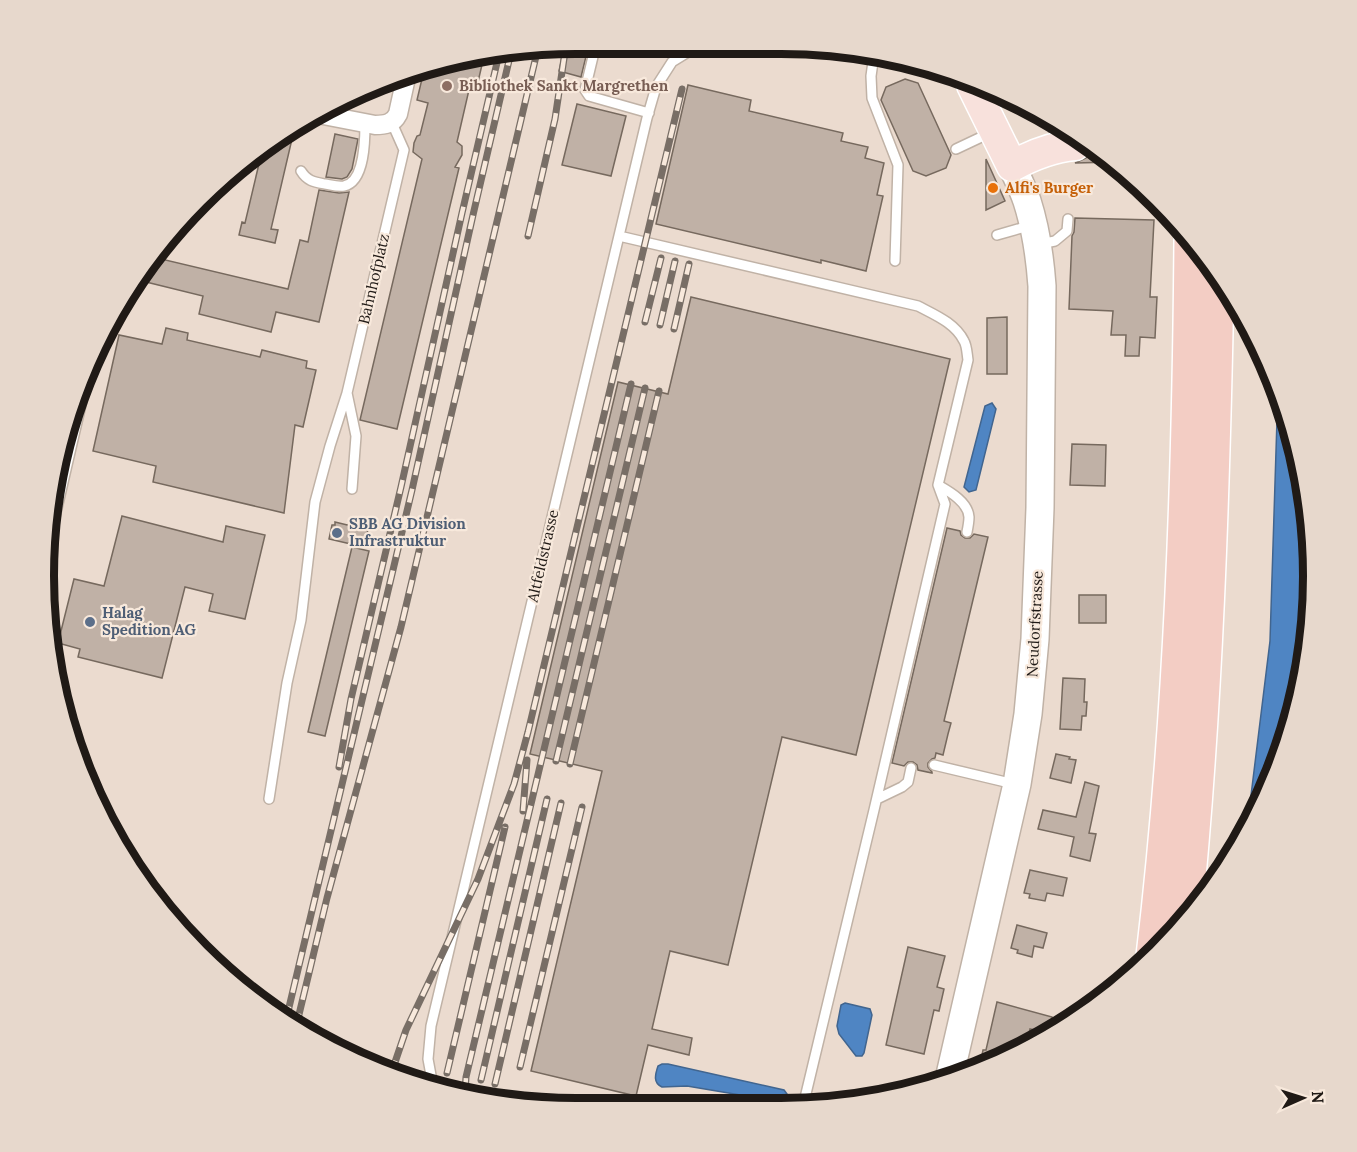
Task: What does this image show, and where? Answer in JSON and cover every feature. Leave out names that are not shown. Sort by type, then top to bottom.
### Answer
[{"type":"highway","points":[[1155,940],[1171,763],[1182,588],[1191,253]]},
{"type":"highway","points":[[1186,904],[1198,771],[1209,591],[1217,289]]},
{"type":"main road","points":[[975,92],[1012,166],[1064,138]]},
{"type":"main road","name":"Neudorfstrasse","points":[[951,1069],[1017,784],[1033,673],[1038,566],[1043,304],[1036,235],[1026,199],[1012,166]]},
{"type":"street","points":[[330,116],[383,125],[392,123],[398,114],[405,83]]},
{"type":"lane","points":[[594,54],[585,90],[589,96],[649,113]]},
{"type":"lane","name":"Altfeldstrasse","points":[[431,1077],[428,1059],[431,1026],[649,113],[656,87],[672,62],[685,54]]},
{"type":"lane","points":[[873,62],[872,98],[898,165],[895,261]]},
{"type":"lane","points":[[301,171],[305,178],[312,182],[342,187],[349,184],[355,177],[364,156],[365,123]]},
{"type":"lane","name":"Bahnhofplatz","points":[[352,489],[356,436],[347,393],[404,150],[392,123]]},
{"type":"lane","points":[[956,148],[995,131]]},
{"type":"lane","points":[[997,235],[1036,235],[1055,241],[1067,231],[1068,219]]},
{"type":"lane","points":[[619,236],[905,302],[918,306],[949,323],[965,342],[968,360],[938,485],[945,504],[805,1097]]},
{"type":"lane","points":[[269,799],[287,683],[301,620],[315,502],[347,393]]},
{"type":"lane","points":[[938,485],[953,494],[965,507],[969,515],[967,532]]},
{"type":"lane","points":[[934,765],[1017,784]]},
{"type":"lane","points":[[877,799],[908,782],[911,768]]},
{"type":"water","points":[[992,403],[996,409],[976,490],[969,492],[964,487],[985,406]]},
{"type":"water","points":[[1277,415],[1293,474],[1299,508],[1303,576],[1302,610],[1299,644],[1285,711],[1275,744],[1250,805],[1270,641]]},
{"type":"water","points":[[845,1003],[870,1009],[872,1015],[862,1056],[856,1056],[839,1034],[837,1026],[841,1005]]},
{"type":"water","points":[[668,1064],[784,1090],[786,1098],[758,1098],[687,1086],[662,1087],[655,1078],[658,1066]]},
{"type":"building","points":[[563,54],[587,54],[581,77],[559,71]]},
{"type":"building","points":[[482,62],[478,82],[471,81],[457,142],[462,146],[462,155],[455,167],[459,168],[397,429],[360,420],[422,159],[413,152],[428,103],[417,100],[422,78]]},
{"type":"building","points":[[905,79],[918,83],[951,155],[946,168],[926,176],[913,171],[881,100],[886,87]]},
{"type":"building","points":[[688,85],[751,100],[749,111],[843,133],[841,141],[868,147],[865,158],[884,163],[877,195],[883,196],[866,271],[821,260],[821,263],[656,224]]},
{"type":"building","points":[[577,104],[626,116],[611,176],[562,165]]},
{"type":"building","points":[[335,134],[358,139],[352,169],[347,177],[342,179],[326,177]]},
{"type":"building","points":[[292,139],[271,229],[278,230],[275,243],[239,235],[242,222],[245,223],[260,161]]},
{"type":"building","points":[[1089,155],[1099,162],[1075,163]]},
{"type":"building","name":"Alfi's Burger","points":[[986,159],[1005,201],[986,210]]},
{"type":"building","points":[[319,190],[349,192],[319,322],[276,312],[271,332],[199,314],[203,296],[145,282],[161,259],[288,289],[300,240],[308,242]]},
{"type":"building","points":[[1075,218],[1154,220],[1150,297],[1157,297],[1155,338],[1140,337],[1139,356],[1125,356],[1126,335],[1111,335],[1113,311],[1069,309],[1072,236]]},
{"type":"building","points":[[691,297],[950,359],[856,755],[782,737],[728,965],[670,951],[652,1029],[692,1038],[689,1055],[648,1045],[636,1096],[531,1071],[602,771],[530,754],[618,382],[668,394]]},
{"type":"building","points":[[1007,317],[1007,374],[987,374],[987,318]]},
{"type":"building","points":[[166,328],[188,333],[187,340],[260,357],[262,350],[307,361],[306,368],[316,370],[303,427],[295,425],[284,513],[153,482],[156,466],[93,451],[119,335],[162,344]]},
{"type":"building","points":[[1072,444],[1106,445],[1105,486],[1070,485]]},
{"type":"building","points":[[122,516],[223,542],[226,526],[265,535],[245,619],[209,611],[213,594],[185,587],[162,678],[78,657],[80,649],[58,643],[74,579],[104,586]]},
{"type":"building","points":[[335,522],[368,530],[364,547],[329,539],[332,525],[335,525]]},
{"type":"building","points":[[947,528],[960,531],[965,538],[970,538],[974,534],[988,537],[944,721],[951,723],[943,755],[936,753],[935,758],[928,763],[932,773],[918,770],[917,765],[913,762],[908,762],[904,766],[892,763]]},
{"type":"building","points":[[352,547],[369,551],[325,736],[308,732]]},
{"type":"building","points":[[1079,595],[1106,595],[1106,623],[1079,623]]},
{"type":"building","points":[[1063,678],[1085,679],[1086,716],[1082,716],[1081,730],[1060,729]]},
{"type":"building","points":[[1056,754],[1076,760],[1071,783],[1050,778]]},
{"type":"building","points":[[1085,782],[1099,786],[1089,833],[1096,834],[1090,861],[1070,856],[1074,837],[1038,829],[1043,810],[1076,817]]},
{"type":"building","points":[[1030,870],[1067,878],[1063,896],[1047,893],[1045,901],[1029,898],[1030,894],[1024,893]]},
{"type":"building","points":[[1017,925],[1047,933],[1043,948],[1034,946],[1032,957],[1017,953],[1018,950],[1011,948]]},
{"type":"building","points":[[908,947],[945,956],[937,987],[944,989],[939,1011],[934,1010],[924,1054],[886,1045]]},
{"type":"building","points":[[997,1002],[1052,1017],[1051,1023],[1042,1028],[1037,1031],[1030,1029],[1029,1035],[981,1058],[983,1050],[986,1050]]},
{"type":"railway","points":[[528,236],[555,119],[565,54]]},
{"type":"railway","points":[[298,1018],[327,898],[401,627],[536,56]]},
{"type":"railway","points":[[288,1011],[412,490],[510,58]]},
{"type":"railway","points":[[339,767],[351,699],[498,60]]},
{"type":"railway","points":[[394,1065],[406,1030],[478,879],[514,784],[682,89]]},
{"type":"railway","points":[[645,322],[661,258]]},
{"type":"railway","points":[[660,325],[675,261]]},
{"type":"railway","points":[[674,329],[689,264]]},
{"type":"railway","points":[[465,1086],[631,384]]},
{"type":"railway","points":[[556,761],[645,388]]},
{"type":"railway","points":[[570,764],[659,391]]},
{"type":"railway","points":[[523,811],[527,760]]},
{"type":"railway","points":[[481,1080],[547,799]]},
{"type":"railway","points":[[495,1084],[561,803]]},
{"type":"railway","points":[[520,1067],[582,807]]},
{"type":"railway","points":[[447,1073],[505,827]]},
{"type":"place","name":"Bibliothek Sankt Margrethen","points":[[447,86]]},
{"type":"place","name":"Alfi's Burger","points":[[993,188]]},
{"type":"place","name":"SBB AG Division Infrastruktur","points":[[337,533]]},
{"type":"place","name":"Halag Spedition AG","points":[[90,622]]}]
